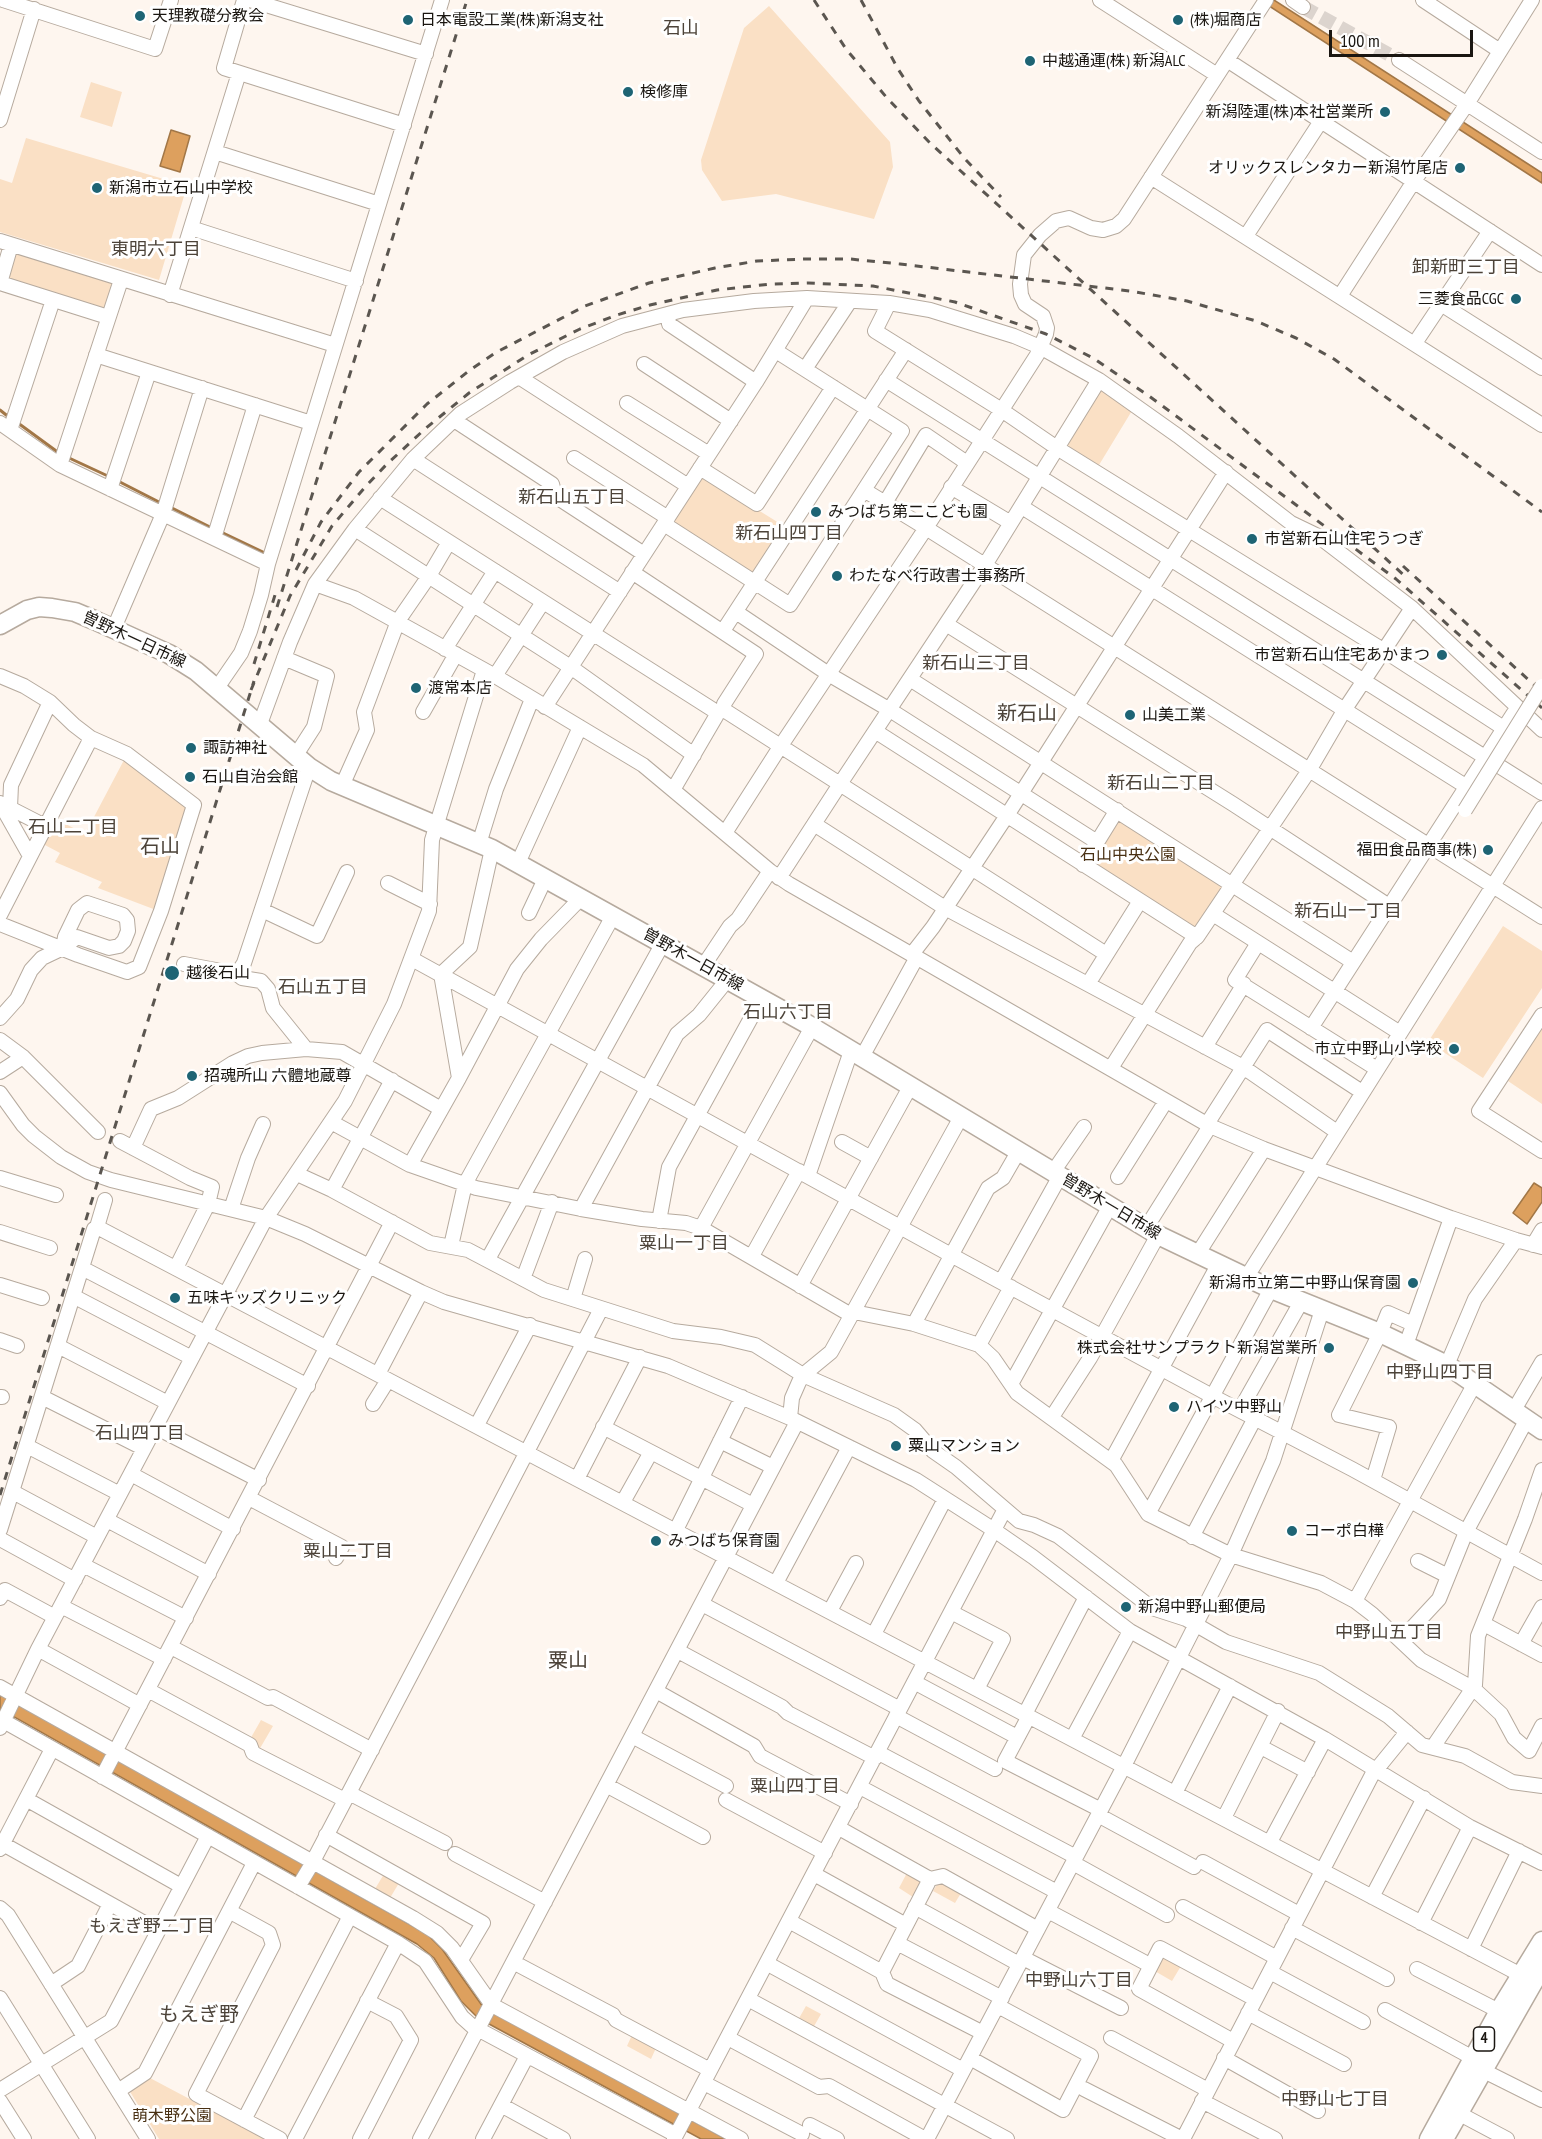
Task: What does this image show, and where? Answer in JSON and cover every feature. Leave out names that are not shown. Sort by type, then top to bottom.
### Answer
[{"type":"main road","name":"曽野木一日市線","points":[[0,625],[27,610],[39,607],[75,612],[184,662],[302,761],[342,786],[436,825],[518,863],[812,1027],[1152,1232],[1246,1278],[1406,1345],[1447,1365],[1528,1420]]},
{"type":"main road","name":"4","points":[[1429,2139],[1535,1977],[1542,1941]]},
{"type":"main road","name":"4","points":[[1444,2139],[1458,2113],[1499,2011],[1535,1977]]},
{"type":"street","points":[[3,0],[155,49],[171,0]]},
{"type":"street","points":[[244,0],[224,68],[404,125]]},
{"type":"street","points":[[250,0],[426,54]]},
{"type":"street","points":[[217,688],[241,653],[261,595],[268,564],[442,0]]},
{"type":"street","points":[[1100,0],[1217,75]]},
{"type":"street","points":[[725,833],[926,528],[1040,347],[1047,328],[1043,316],[1025,304],[1021,295],[1020,284],[1024,255],[1050,226],[1062,219],[1076,220],[1098,230],[1110,229],[1124,219],[1266,0]]},
{"type":"street","points":[[1340,296],[1467,104],[1532,0]]},
{"type":"street","points":[[1432,3],[1500,51]]},
{"type":"street","points":[[0,120],[34,9]]},
{"type":"street","points":[[1227,60],[1542,264]]},
{"type":"street","points":[[1399,60],[1542,152]]},
{"type":"street","points":[[170,295],[238,73]]},
{"type":"street","points":[[1246,236],[1321,121]]},
{"type":"street","points":[[214,152],[379,204]]},
{"type":"street","points":[[1151,177],[1542,425]]},
{"type":"street","points":[[191,228],[356,280]]},
{"type":"street","points":[[1415,343],[1490,231]]},
{"type":"street","points":[[108,317],[0,283],[6,243],[335,345]]},
{"type":"street","points":[[60,465],[121,280]]},
{"type":"street","points":[[545,707],[776,351],[807,298]]},
{"type":"street","points":[[260,724],[315,584],[380,498],[414,459],[454,420],[519,377],[564,352],[622,326],[683,310],[754,301],[807,298],[889,303],[930,310],[1014,336],[1040,347],[1099,380],[1179,436],[1291,523],[1318,536],[1412,608],[1542,730]]},
{"type":"street","points":[[53,300],[5,427],[60,465],[268,564]]},
{"type":"street","points":[[805,369],[850,301]]},
{"type":"street","points":[[889,303],[875,332],[1505,729]]},
{"type":"street","points":[[1442,304],[1542,368]]},
{"type":"street","points":[[668,314],[669,324],[756,382]]},
{"type":"street","points":[[723,631],[906,350]]},
{"type":"street","points":[[574,458],[790,605],[902,431],[776,351]]},
{"type":"street","points":[[96,355],[311,423]]},
{"type":"street","points":[[644,364],[731,421]]},
{"type":"street","points":[[110,489],[149,372]]},
{"type":"street","points":[[519,377],[688,486]]},
{"type":"street","points":[[886,380],[1542,793]]},
{"type":"street","points":[[704,965],[730,926],[775,875],[814,824],[985,565],[1099,380]]},
{"type":"street","points":[[700,468],[758,504],[833,387]]},
{"type":"street","points":[[114,628],[162,514],[202,388]]},
{"type":"street","points":[[627,403],[709,454]]},
{"type":"street","points":[[214,538],[255,405]]},
{"type":"street","points":[[454,420],[552,484],[555,496],[644,554]]},
{"type":"street","points":[[885,503],[926,435],[967,463]]},
{"type":"street","points":[[414,459],[620,592]]},
{"type":"street","points":[[752,1256],[803,1173],[857,1054],[915,955],[1006,817],[1226,472]]},
{"type":"street","points":[[951,487],[1011,523]]},
{"type":"street","points":[[864,490],[1542,917]]},
{"type":"street","points":[[380,498],[543,602],[840,784],[1106,954]]},
{"type":"street","points":[[1022,507],[1467,787]]},
{"type":"street","points":[[355,529],[572,668],[694,755]]},
{"type":"street","points":[[342,786],[367,730],[364,712],[398,621],[449,542]]},
{"type":"street","points":[[423,711],[474,604],[495,572]]},
{"type":"street","points":[[632,572],[756,654],[673,790]]},
{"type":"street","points":[[315,584],[354,598],[398,621],[643,765],[775,875],[1209,1125],[1264,1149],[1516,1240],[1538,1246],[1542,1230]]},
{"type":"street","points":[[543,602],[521,636],[489,673],[436,825],[432,840],[430,904],[394,1004],[345,1101],[266,1218],[2,1721],[104,1774],[254,1863],[300,1884],[398,1943],[425,1961],[462,2017],[527,2056],[676,2134],[768,1964],[1005,1509]]},
{"type":"street","points":[[1111,1068],[1190,943],[1213,914],[1310,769],[1345,709],[1412,608]]},
{"type":"street","points":[[736,612],[830,675],[890,710],[1097,842]]},
{"type":"street","points":[[946,624],[1389,906]]},
{"type":"street","points":[[237,974],[244,963],[262,910],[327,676],[284,658]]},
{"type":"street","points":[[0,676],[24,686],[50,702],[91,738],[127,753],[194,805],[161,911],[139,967],[126,972],[0,924]]},
{"type":"street","points":[[910,679],[1353,962]]},
{"type":"street","points":[[1446,820],[1460,819],[1542,686]]},
{"type":"street","points":[[441,974],[470,947],[496,789],[532,699]]},
{"type":"street","points":[[30,856],[3,805],[50,702]]},
{"type":"street","points":[[1311,1028],[1517,708]]},
{"type":"street","points":[[518,863],[580,727]]},
{"type":"street","points":[[875,731],[1006,817],[1197,937]]},
{"type":"street","points":[[0,915],[91,738]]},
{"type":"street","points":[[3,805],[45,826]]},
{"type":"street","points":[[1246,1278],[1542,808]]},
{"type":"street","points":[[1083,865],[1117,810]]},
{"type":"street","points":[[814,824],[945,908],[1243,1067],[1337,1132]]},
{"type":"street","points":[[262,910],[317,936],[347,872]]},
{"type":"street","points":[[529,913],[545,879]]},
{"type":"street","points":[[388,883],[430,904]]},
{"type":"street","points":[[410,1165],[517,969],[581,898]]},
{"type":"street","points":[[1088,984],[1140,901]]},
{"type":"street","points":[[0,1018],[17,999],[31,970],[42,957],[63,948],[72,939],[81,938],[109,948],[119,946],[128,931],[127,920],[123,915],[87,903],[78,910],[65,937],[63,948]]},
{"type":"street","points":[[1213,914],[1400,1033]]},
{"type":"street","points":[[451,1246],[465,1184],[613,916]]},
{"type":"street","points":[[73,921],[75,931],[81,938]]},
{"type":"street","points":[[488,1259],[663,943]]},
{"type":"street","points":[[1258,943],[1235,980],[1377,1069]]},
{"type":"street","points":[[412,959],[951,1255],[1212,1396],[1284,1432],[1542,1573]]},
{"type":"street","points":[[184,964],[237,974],[242,978],[266,984],[273,1008],[306,1049]]},
{"type":"street","points":[[441,974],[459,1078]]},
{"type":"street","points":[[581,1209],[677,1034],[699,1015],[728,979]]},
{"type":"street","points":[[1205,1047],[1244,984]]},
{"type":"street","points":[[659,1221],[669,1167],[762,998]]},
{"type":"street","points":[[1542,1015],[1479,1111],[1542,1151]]},
{"type":"street","points":[[701,1228],[812,1027]]},
{"type":"street","points":[[1052,1417],[1102,1336],[1152,1232],[1209,1125],[1267,1030],[1362,1092]]},
{"type":"street","points":[[0,1040],[23,1057],[98,1132]]},
{"type":"street","points":[[133,1148],[152,1109],[178,1098],[248,1056],[306,1049],[342,1052],[441,1109]]},
{"type":"street","points":[[0,1072],[23,1057]]},
{"type":"street","points":[[332,1190],[392,1080]]},
{"type":"street","points":[[800,1286],[910,1087]]},
{"type":"street","points":[[0,1093],[23,1125],[34,1136],[85,1171],[111,1180],[266,1218],[305,1234],[421,1292],[472,1311],[530,1325],[682,1371],[794,1420],[916,1480],[994,1530],[1130,1631],[1278,1711],[1376,1768],[1470,1827],[1542,1863]]},
{"type":"street","points":[[1118,1177],[1166,1101]]},
{"type":"street","points":[[420,2139],[773,1467],[794,1420],[792,1398],[803,1375],[831,1352],[961,1117]]},
{"type":"street","points":[[331,1122],[410,1165],[465,1184],[581,1209],[686,1223],[701,1228],[853,1314],[914,1324],[979,1345],[993,1358],[1017,1393],[1116,1465],[1148,1514],[1231,1555],[1321,1583],[1355,1601],[1421,1660],[1474,1689],[1501,1714],[1514,1738],[1529,1751],[1542,1726]]},
{"type":"street","points":[[231,1209],[263,1124]]},
{"type":"street","points":[[979,1345],[1057,1174],[1084,1127]]},
{"type":"street","points":[[120,1141],[212,1187],[208,1204],[176,1268]]},
{"type":"street","points":[[842,1142],[871,1158]]},
{"type":"street","points":[[1197,1255],[1264,1149]]},
{"type":"street","points":[[914,1324],[988,1188],[1003,1178],[1018,1152]]},
{"type":"street","points":[[297,1174],[332,1190],[430,1243],[468,1250],[544,1290],[673,1331],[721,1337],[755,1345],[803,1375],[894,1415],[922,1436],[933,1451],[956,1467],[1019,1521],[1058,1536],[1152,1608],[1195,1623],[1226,1642],[1319,1673],[1388,1716],[1422,1745],[1464,1755],[1512,1782],[1542,1786]]},
{"type":"street","points":[[0,1178],[56,1195]]},
{"type":"street","points":[[0,1530],[105,1200]]},
{"type":"street","points":[[523,1279],[552,1202]]},
{"type":"street","points":[[1011,1384],[1110,1206]]},
{"type":"street","points":[[1406,1345],[1451,1218]]},
{"type":"street","points":[[104,1774],[392,1222]]},
{"type":"street","points":[[97,1227],[1421,1923],[1471,1949],[1535,1977]]},
{"type":"street","points":[[0,1232],[50,1248]]},
{"type":"street","points":[[1447,1365],[1475,1299],[1516,1240]]},
{"type":"street","points":[[573,1299],[585,1259]]},
{"type":"street","points":[[1111,1461],[1218,1265]]},
{"type":"street","points":[[82,1268],[308,1386]]},
{"type":"street","points":[[0,1285],[42,1298]]},
{"type":"street","points":[[1148,1514],[1271,1289]]},
{"type":"street","points":[[373,1404],[421,1292]]},
{"type":"street","points":[[73,1296],[192,1358]]},
{"type":"street","points":[[1240,1410],[1302,1302]]},
{"type":"street","points":[[300,1884],[601,1309]]},
{"type":"street","points":[[728,2038],[819,2087],[829,2086],[926,2139],[1075,1860],[1231,1555],[1284,1432],[1322,1310]]},
{"type":"street","points":[[1373,1480],[1389,1427],[1339,1415],[1380,1334],[1388,1312],[1413,1324]]},
{"type":"street","points":[[477,1425],[530,1325]]},
{"type":"street","points":[[0,1341],[17,1346]]},
{"type":"street","points":[[58,1346],[168,1403]]},
{"type":"street","points":[[577,1479],[640,1357]]},
{"type":"street","points":[[1403,1643],[1413,1627],[1439,1599],[1466,1532],[1528,1420],[1542,1362]]},
{"type":"street","points":[[1355,1601],[1474,1385]]},
{"type":"street","points":[[42,1397],[144,1448]]},
{"type":"street","points":[[676,1530],[742,1397]]},
{"type":"street","points":[[1191,1537],[1255,1418]]},
{"type":"street","points":[[155,1427],[259,1480]]},
{"type":"street","points":[[603,1427],[753,1505]]},
{"type":"street","points":[[720,1441],[773,1467]]},
{"type":"street","points":[[27,1446],[120,1494]]},
{"type":"street","points":[[776,1583],[849,1447]]},
{"type":"street","points":[[623,1502],[651,1452]]},
{"type":"street","points":[[1433,1747],[1474,1689],[1478,1669],[1478,1636],[1542,1470]]},
{"type":"street","points":[[131,1474],[233,1529]]},
{"type":"street","points":[[13,1492],[98,1538]]},
{"type":"street","points":[[249,1498],[342,1547],[336,1558]]},
{"type":"street","points":[[874,1634],[945,1499]]},
{"type":"street","points":[[107,1520],[209,1574]]},
{"type":"street","points":[[0,1539],[75,1580]]},
{"type":"street","points":[[1418,1562],[1448,1576]]},
{"type":"street","points":[[830,1611],[856,1563]]},
{"type":"street","points":[[83,1565],[186,1618]]},
{"type":"street","points":[[0,1598],[5,1590],[168,1653],[268,1698],[273,1697],[372,1750]]},
{"type":"street","points":[[1086,1597],[1005,1761],[1199,1864],[1299,1914]]},
{"type":"street","points":[[702,1604],[898,1712],[995,1769]]},
{"type":"street","points":[[1521,1644],[1542,1607]]},
{"type":"street","points":[[951,1612],[1003,1640],[977,1689]]},
{"type":"street","points":[[1484,1624],[1542,1655]]},
{"type":"street","points":[[1072,1739],[1130,1631]]},
{"type":"street","points":[[38,1649],[140,1705]]},
{"type":"street","points":[[678,1651],[782,1707],[788,1713],[876,1755],[1075,1860],[1167,1915]]},
{"type":"street","points":[[915,1682],[1017,1737]]},
{"type":"street","points":[[1175,1793],[1230,1686]]},
{"type":"street","points":[[0,1687],[311,1865],[427,1926],[461,1960],[491,2007],[688,2114],[741,2139]]},
{"type":"street","points":[[148,1690],[250,1744],[254,1753],[445,1843]]},
{"type":"street","points":[[656,1691],[754,1746],[760,1756],[851,1804]]},
{"type":"street","points":[[1224,1818],[1278,1711]]},
{"type":"street","points":[[1084,2089],[1183,2139],[1376,1768],[1407,1732]]},
{"type":"street","points":[[632,1736],[726,1786]]},
{"type":"street","points":[[1270,1842],[1325,1739]]},
{"type":"street","points":[[1261,1747],[1308,1772]]},
{"type":"street","points":[[52,1749],[1,1847],[157,1930]]},
{"type":"street","points":[[606,1785],[704,1837]]},
{"type":"street","points":[[860,1787],[1057,1892]]},
{"type":"street","points":[[1372,1897],[1424,1798]]},
{"type":"street","points":[[26,1799],[181,1886]]},
{"type":"street","points":[[726,1800],[825,1853]]},
{"type":"street","points":[[1421,1923],[1470,1827]]},
{"type":"street","points":[[839,1828],[930,1879],[943,1876],[1038,1929]]},
{"type":"street","points":[[0,2090],[111,2021],[208,1836]]},
{"type":"street","points":[[326,1836],[483,1923],[461,1960]]},
{"type":"street","points":[[1471,1949],[1519,1851]]},
{"type":"street","points":[[455,1854],[545,1902]]},
{"type":"street","points":[[118,2091],[145,2073],[254,1863]]},
{"type":"street","points":[[814,1874],[906,1925]]},
{"type":"street","points":[[882,1972],[930,1879]]},
{"type":"street","points":[[51,1984],[78,1966],[110,1904]]},
{"type":"street","points":[[915,1907],[1021,1961],[1121,2008]]},
{"type":"street","points":[[1183,1907],[1277,1958]]},
{"type":"street","points":[[0,1908],[8,1915],[148,2139]]},
{"type":"street","points":[[229,1911],[269,1933],[273,1945],[196,2094],[280,2139]]},
{"type":"street","points":[[1048,1911],[1144,1962]]},
{"type":"street","points":[[244,2120],[350,1916]]},
{"type":"street","points":[[789,1921],[882,1972],[887,1984],[983,2033]]},
{"type":"street","points":[[1292,1928],[1387,1979]]},
{"type":"street","points":[[295,2139],[398,1943]]},
{"type":"street","points":[[768,1964],[1063,2110],[1092,2056],[897,1943]]},
{"type":"street","points":[[1233,2041],[1139,1989],[1160,1948],[1255,2000]]},
{"type":"street","points":[[513,1962],[710,2070]]},
{"type":"street","points":[[1417,1969],[1499,2011]]},
{"type":"street","points":[[1270,1972],[1363,2022]]},
{"type":"street","points":[[0,1998],[88,2139]]},
{"type":"street","points":[[748,1999],[1007,2139]]},
{"type":"street","points":[[360,2139],[411,2040],[396,2016],[367,2001]]},
{"type":"street","points":[[1386,2010],[1542,2100]]},
{"type":"street","points":[[1248,2013],[1344,2064]]},
{"type":"street","points":[[1111,2038],[1275,2139]]},
{"type":"street","points":[[483,2139],[527,2056]]},
{"type":"street","points":[[1224,2058],[1318,2111]]},
{"type":"street","points":[[704,2083],[806,2129],[837,2139]]},
{"type":"street","points":[[0,2101],[24,2139]]},
{"type":"street","points":[[501,2105],[547,2135],[563,2139]]},
{"type":"street","points":[[1458,2113],[1507,2139]]},
{"type":"green space","points":[[769,6],[890,142],[893,167],[874,219],[776,194],[722,201],[702,170],[701,160],[744,28]]},
{"type":"green space","points":[[91,82],[122,92],[112,127],[80,117]]},
{"type":"green space","points":[[26,138],[187,186],[159,280],[0,232],[0,179],[12,183]]},
{"type":"green space","points":[[14,249],[117,283],[107,313],[10,283],[6,277]]},
{"type":"green space","points":[[1098,385],[1133,409],[1099,465],[1062,443]]},
{"type":"green space","points":[[702,475],[787,528],[756,576],[671,521]]},
{"type":"green space","points":[[124,760],[183,804],[187,812],[156,910],[98,888],[102,882],[55,862],[60,853],[43,844],[56,819],[85,834]]},
{"type":"green space","name":"石山中央公園","points":[[1117,816],[1227,886],[1197,932],[1088,862]]},
{"type":"green space","points":[[1503,926],[1542,951],[1542,988],[1483,1078],[1428,1042]]},
{"type":"green space","points":[[1542,1025],[1542,1104],[1508,1081]]},
{"type":"green space","points":[[261,1720],[273,1726],[259,1750],[257,1745],[249,1741]]},
{"type":"green space","points":[[908,1871],[926,1881],[916,1899],[899,1888]]},
{"type":"green space","points":[[384,1874],[399,1883],[390,1898],[375,1889]]},
{"type":"green space","points":[[942,1881],[961,1893],[955,1903],[933,1891]]},
{"type":"green space","points":[[1164,1956],[1181,1966],[1172,1981],[1153,1970],[1160,1957]]},
{"type":"green space","points":[[806,2006],[821,2014],[813,2028],[798,2020]]},
{"type":"green space","points":[[632,2035],[656,2048],[651,2059],[627,2046]]},
{"type":"green space","name":"萌木野公園","points":[[150,2078],[265,2139],[159,2139],[129,2090]]},
{"type":"shaded area","points":[[1260,0],[1274,0],[1542,173],[1542,183]]},
{"type":"shaded area","points":[[171,130],[190,136],[180,172],[160,166]]},
{"type":"shaded area","points":[[1534,1183],[1542,1188],[1542,1202],[1527,1224],[1513,1213]]},
{"type":"shaded area","points":[[0,1694],[427,1934],[442,1949],[483,2007],[726,2139],[701,2139],[478,2018],[461,2001],[434,1958],[417,1944],[0,1709]]},
{"type":"waterway","points":[[0,410],[10,418]]},
{"type":"waterway","points":[[18,423],[59,453]]},
{"type":"waterway","points":[[67,457],[110,477]]},
{"type":"waterway","points":[[116,480],[161,503]]},
{"type":"waterway","points":[[170,507],[212,528]]},
{"type":"waterway","points":[[221,532],[263,552]]},
{"type":"tunnel","points":[[1303,7],[1399,60]]},
{"type":"railway","points":[[277,607],[467,0]]},
{"type":"railway","points":[[814,0],[846,49],[887,98],[930,143],[1407,578]]},
{"type":"railway","points":[[861,0],[898,69],[919,101],[965,159],[1001,197]]},
{"type":"railway","points":[[296,570],[321,522],[359,472],[427,404],[495,353],[585,306],[649,283],[757,261],[850,259],[1130,291],[1187,301],[1256,321],[1296,338],[1334,359],[1542,512]]},
{"type":"railway","points":[[251,690],[290,596],[332,526],[386,465],[469,393],[528,355],[580,329],[617,315],[717,290],[771,284],[808,283],[873,286],[955,302],[1046,334],[1093,358],[1149,396],[1396,579],[1542,708]]},
{"type":"railway","points":[[1403,566],[1542,692]]},
{"type":"railway","points":[[254,664],[275,595]]},
{"type":"railway","points":[[0,1495],[254,681]]},
{"type":"place","name":"天理教礎分教会","points":[[140,16]]},
{"type":"place","name":"日本電設工業(株)新潟支社","points":[[408,20]]},
{"type":"place","name":"(株)堀商店","points":[[1178,20]]},
{"type":"place","name":"中越通運(株) 新潟ALC","points":[[1030,61]]},
{"type":"place","name":"検修庫","points":[[628,92]]},
{"type":"place","name":"新潟陸運(株)本社営業所","points":[[1385,112]]},
{"type":"place","name":"オリックスレンタカー新潟竹尾店","points":[[1460,168]]},
{"type":"place","name":"新潟市立石山中学校","points":[[97,188]]},
{"type":"place","name":"三菱食品CGC","points":[[1516,299]]},
{"type":"place","name":"みつばち第二こども園","points":[[816,512]]},
{"type":"place","name":"市営新石山住宅うつぎ","points":[[1252,539]]},
{"type":"place","name":"わたなべ行政書士事務所","points":[[837,576]]},
{"type":"place","name":"市営新石山住宅あかまつ","points":[[1442,655]]},
{"type":"place","name":"渡常本店","points":[[416,688]]},
{"type":"place","name":"山美工業","points":[[1130,715]]},
{"type":"place","name":"諏訪神社","points":[[191,748]]},
{"type":"place","name":"石山自治会館","points":[[190,777]]},
{"type":"place","name":"福田食品商事(株)","points":[[1488,850]]},
{"type":"place","name":"越後石山","points":[[172,973]]},
{"type":"place","name":"市立中野山小学校","points":[[1454,1049]]},
{"type":"place","name":"招魂所山 六體地蔵尊","points":[[192,1076]]},
{"type":"place","name":"新潟市立第二中野山保育園","points":[[1413,1283]]},
{"type":"place","name":"五味キッズクリニック","points":[[175,1298]]},
{"type":"place","name":"株式会社サンプラクト新潟営業所","points":[[1329,1348]]},
{"type":"place","name":"ハイツ中野山","points":[[1174,1407]]},
{"type":"place","name":"粟山マンション","points":[[896,1446]]},
{"type":"place","name":"コーポ白樺","points":[[1292,1531]]},
{"type":"place","name":"みつばち保育園","points":[[656,1541]]},
{"type":"place","name":"新潟中野山郵便局","points":[[1126,1607]]},
{"type":"district","name":"石山","points":[[681,29]]},
{"type":"district","name":"東明六丁目","points":[[156,250]]},
{"type":"district","name":"卸新町三丁目","points":[[1466,268]]},
{"type":"district","name":"新石山五丁目","points":[[572,498]]},
{"type":"district","name":"新石山四丁目","points":[[789,534]]},
{"type":"district","name":"新石山三丁目","points":[[976,664]]},
{"type":"district","name":"新石山","points":[[1027,714]]},
{"type":"district","name":"新石山二丁目","points":[[1161,784]]},
{"type":"district","name":"石山二丁目","points":[[73,828]]},
{"type":"district","name":"石山","points":[[160,847]]},
{"type":"district","name":"新石山一丁目","points":[[1348,912]]},
{"type":"district","name":"石山五丁目","points":[[323,988]]},
{"type":"district","name":"石山六丁目","points":[[788,1013]]},
{"type":"district","name":"粟山一丁目","points":[[684,1244]]},
{"type":"district","name":"中野山四丁目","points":[[1440,1373]]},
{"type":"district","name":"石山四丁目","points":[[140,1434]]},
{"type":"district","name":"粟山二丁目","points":[[348,1552]]},
{"type":"district","name":"中野山五丁目","points":[[1389,1633]]},
{"type":"district","name":"粟山","points":[[568,1661]]},
{"type":"district","name":"粟山四丁目","points":[[795,1787]]},
{"type":"district","name":"もえぎ野二丁目","points":[[152,1927]]},
{"type":"district","name":"中野山六丁目","points":[[1079,1981]]},
{"type":"district","name":"もえぎ野","points":[[199,2015]]},
{"type":"district","name":"中野山七丁目","points":[[1335,2100]]}]
